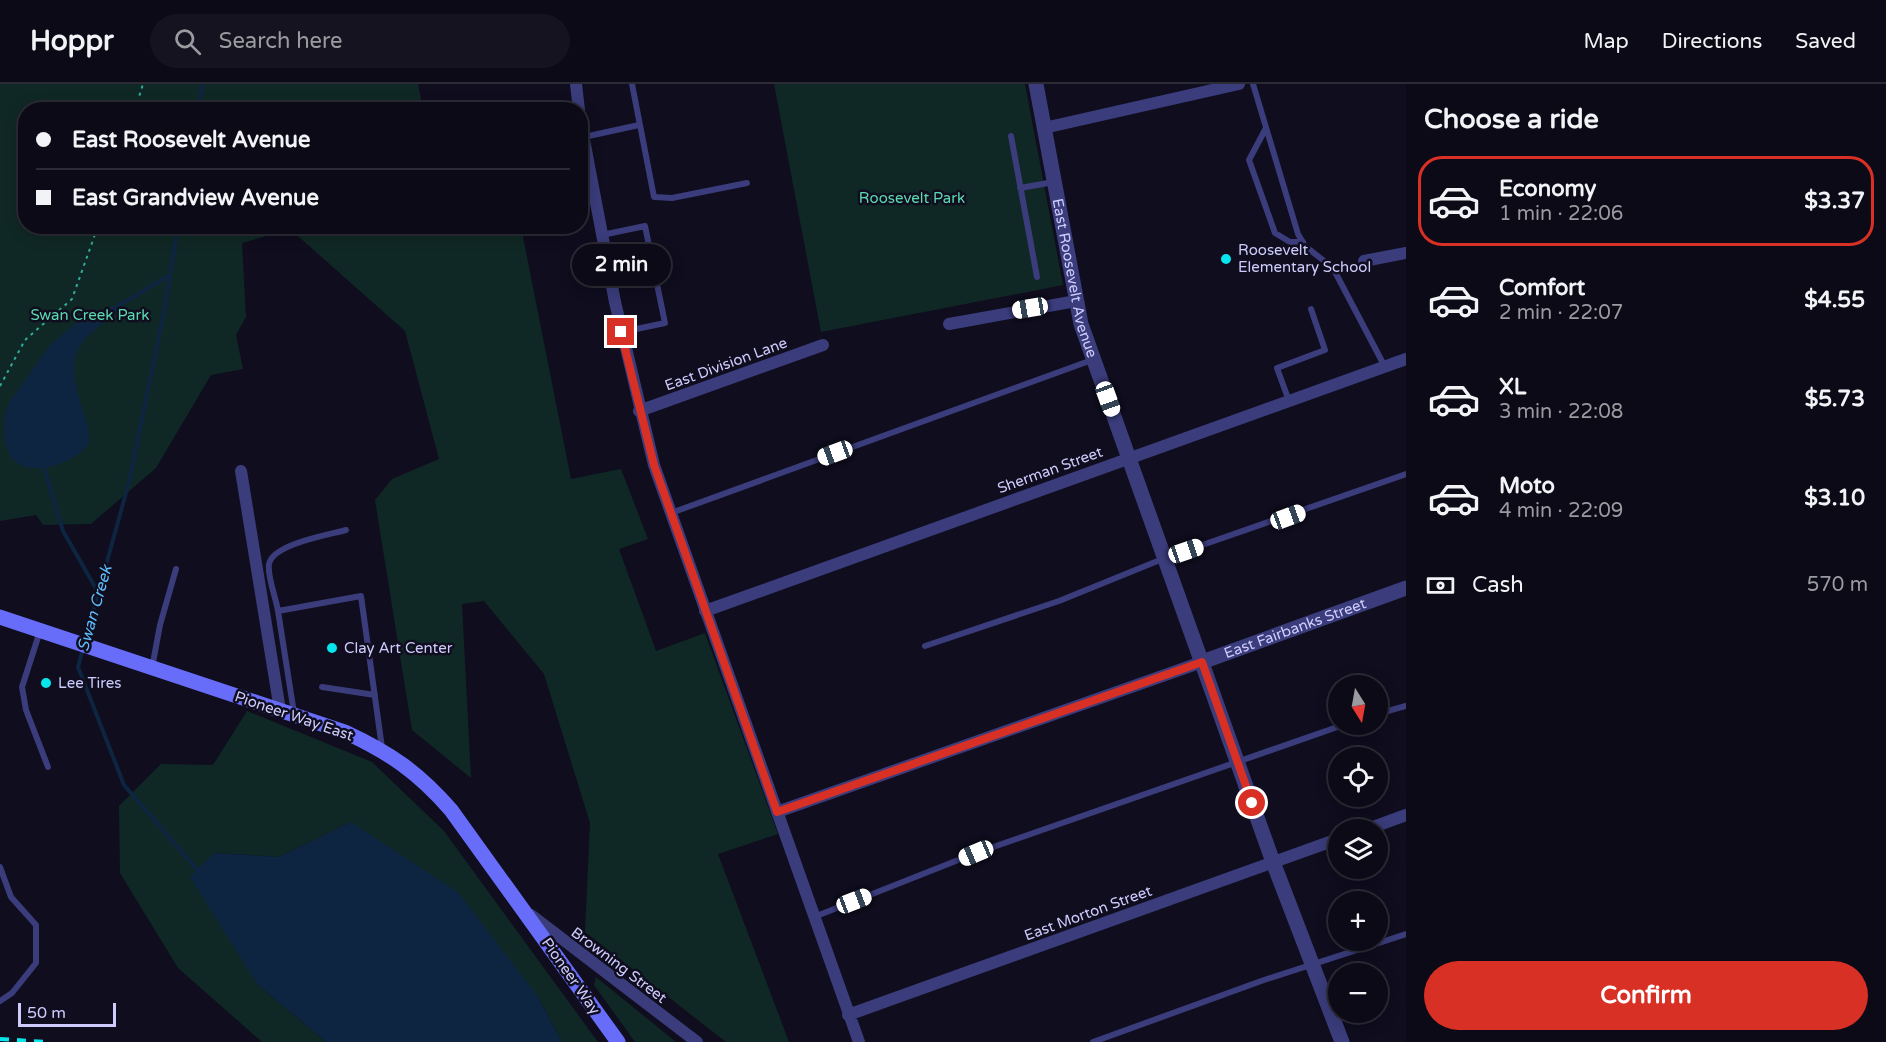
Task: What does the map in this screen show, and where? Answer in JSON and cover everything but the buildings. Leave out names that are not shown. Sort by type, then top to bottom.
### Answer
[{"type":"main road","name":"Pioneer Way East","points":[[0,617],[287,712],[382,749],[419,775],[451,810],[524,910]]},
{"type":"main road","name":"Pioneer Way","points":[[524,910],[618,1042]]},
{"type":"street","points":[[576,84],[578,102]]},
{"type":"street","name":"East Roosevelt Avenue","points":[[1036,84],[1076,301],[1094,360],[1274,862],[1342,1042]]},
{"type":"street","points":[[1044,128],[1239,84]]},
{"type":"street","points":[[588,159],[621,332],[639,411],[670,514],[859,1042]]},
{"type":"street","points":[[1364,261],[1406,253]]},
{"type":"street","points":[[949,324],[1076,301]]},
{"type":"street","name":"East Division Lane","points":[[639,411],[823,345]]},
{"type":"street","name":"Sherman Street","points":[[705,611],[1406,359]]},
{"type":"street","points":[[241,471],[287,712]]},
{"type":"street","name":"East Fairbanks Street","points":[[777,812],[1406,588]]},
{"type":"street","points":[[1388,822],[1406,815]]},
{"type":"street","name":"East Morton Street","points":[[848,1015],[1328,843]]},
{"type":"street","name":"Browning Street","points":[[524,910],[697,1042]]},
{"type":"lane","points":[[632,84],[654,197],[672,198],[747,183]]},
{"type":"lane","points":[[1254,84],[1298,234],[1303,242],[1338,275],[1385,367]]},
{"type":"lane","points":[[588,136],[639,125]]},
{"type":"lane","points":[[1266,128],[1249,160],[1275,233],[1290,242],[1303,242]]},
{"type":"lane","points":[[1011,136],[1037,277]]},
{"type":"lane","points":[[1020,188],[1054,182]]},
{"type":"lane","points":[[602,235],[645,226],[665,323],[621,332]]},
{"type":"lane","points":[[1289,402],[1277,368],[1325,351],[1311,309]]},
{"type":"lane","points":[[670,514],[1070,366],[1094,360]]},
{"type":"lane","points":[[925,646],[1059,601],[1165,558],[1406,474]]},
{"type":"lane","points":[[287,712],[278,610],[269,565],[273,555],[285,548],[346,531]]},
{"type":"lane","points":[[152,668],[160,625],[176,569]]},
{"type":"lane","points":[[278,610],[360,596],[382,749]]},
{"type":"lane","points":[[40,631],[22,687],[26,710],[48,767]]},
{"type":"lane","points":[[322,687],[375,695]]},
{"type":"lane","points":[[1388,711],[1406,706]]},
{"type":"lane","points":[[814,917],[976,853],[1239,764],[1328,731]]},
{"type":"lane","points":[[0,867],[11,897],[36,925],[36,963],[12,993],[0,1000]]},
{"type":"lane","points":[[1093,1042],[1312,964],[1406,934]]},
{"type":"path","points":[[137,102],[143,84]]},
{"type":"path","points":[[0,386],[25,340],[72,299],[95,234]]},
{"type":"green space","name":"Swan Creek Park","points":[[0,84],[418,84],[422,102],[18,102],[18,234],[273,234],[242,243],[246,317],[236,335],[243,369],[211,375],[156,468],[91,524],[43,525],[36,515],[0,521]]},
{"type":"green space","name":"Roosevelt Park","points":[[774,84],[1025,84],[1063,285],[821,332]]},
{"type":"green space","points":[[296,234],[522,234],[571,479],[621,469],[648,539],[619,549],[656,651],[705,633],[778,834],[718,854],[789,1042],[726,1042],[585,932],[590,823],[544,674],[484,601],[462,604],[471,778],[412,730],[375,500],[392,479],[439,459],[405,331]]},
{"type":"green space","points":[[247,711],[372,762],[444,831],[598,1042],[562,1042],[538,997],[351,822],[279,857],[214,853],[257,984],[326,1042],[262,1042],[178,968],[120,873],[119,806],[161,764],[213,765]]},
{"type":"green space","points":[[596,977],[676,1042],[635,1042],[594,985]]},
{"type":"water","points":[[112,306],[118,306],[117,311],[84,341],[75,359],[76,388],[90,439],[87,446],[74,457],[57,465],[39,468],[23,466],[15,461],[6,446],[4,427],[10,401],[50,345],[82,318]]},
{"type":"water","points":[[351,822],[459,893],[538,997],[562,1042],[326,1042],[257,984],[190,877],[214,853],[279,857]]},
{"type":"waterway","name":"Swan Creek","points":[[199,102],[202,84]]},
{"type":"waterway","name":"Swan Creek","points":[[85,641],[129,482],[165,307],[177,234]]},
{"type":"waterway","points":[[118,306],[170,275]]},
{"type":"waterway","points":[[44,468],[63,531],[98,592]]},
{"type":"waterway","name":"Swan Creek","points":[[83,648],[78,667],[124,785],[200,873]]},
{"type":"railway","points":[[0,1039],[47,1042]]},
{"type":"place","name":"Roosevelt Elementary School","points":[[1226,259]]},
{"type":"place","name":"Clay Art Center","points":[[332,648]]},
{"type":"place","name":"Lee Tires","points":[[46,683]]},
{"type":"route","points":[[621,332],[654,465],[777,812],[1202,662],[1252,803]]}]
